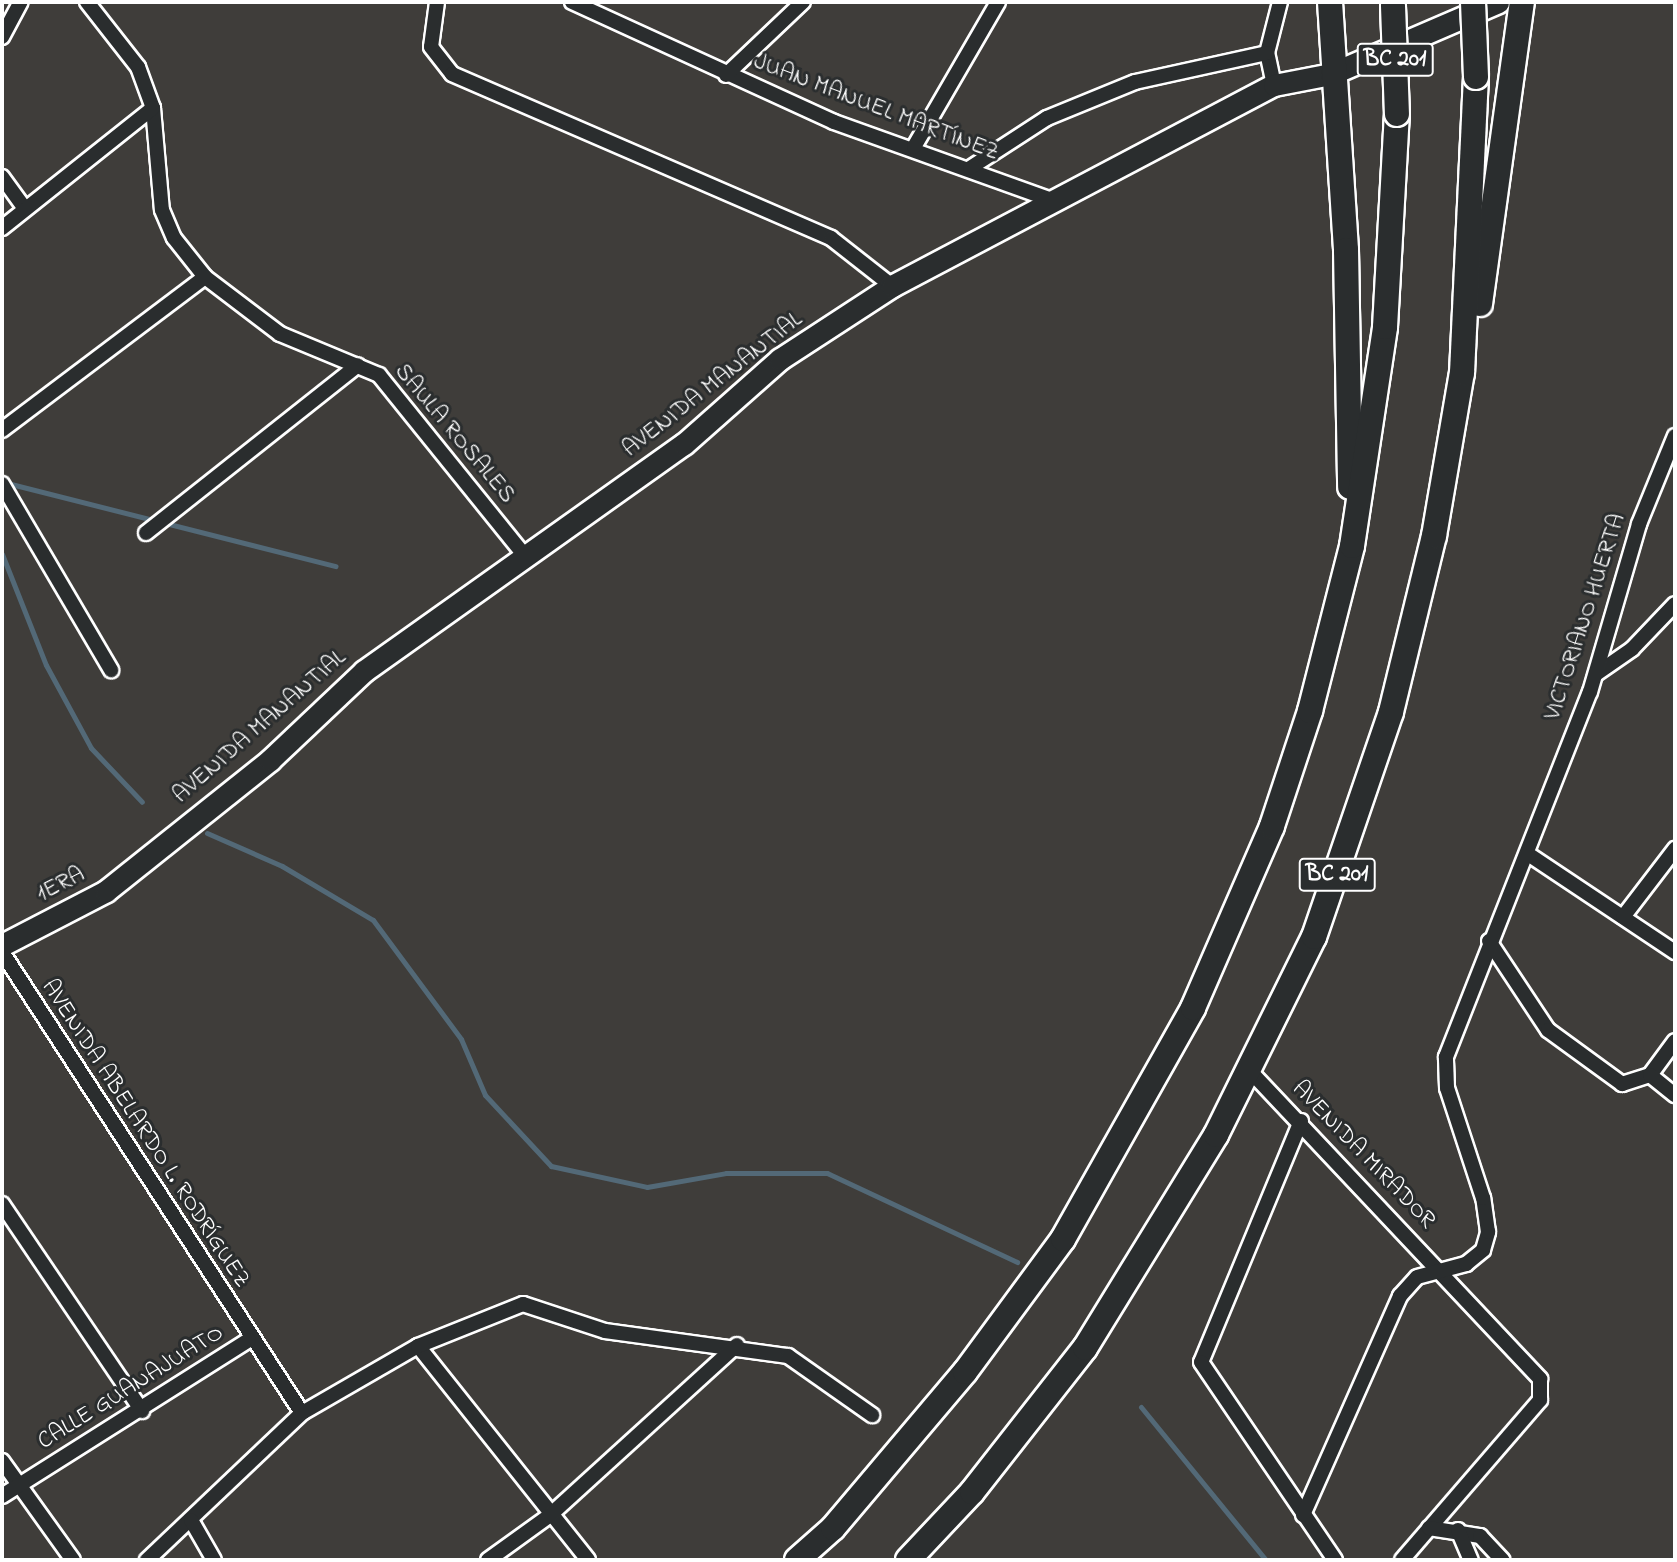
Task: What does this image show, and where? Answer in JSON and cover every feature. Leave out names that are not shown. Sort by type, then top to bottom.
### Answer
[{"type":"highway","points":[[1330,2],[1331,74],[1346,250],[1352,546]]},
{"type":"highway","name":"BC 201","points":[[908,1560],[972,1492],[1086,1348],[1251,1072],[1314,937],[1391,712],[1434,536],[1462,373],[1476,77],[1473,2]]},
{"type":"highway","points":[[1462,373],[1488,262],[1522,2]]},
{"type":"highway","name":"BC 201","points":[[797,1560],[833,1528],[965,1372],[1063,1239],[1149,1093],[1272,826],[1310,712],[1352,546],[1385,327],[1397,114],[1393,4]]},
{"type":"main road","name":"AVENIDA MANANTIAL","points":[[106,891],[270,760],[364,671],[684,444],[780,359],[892,286],[1274,85],[1331,74],[1498,2]]},
{"type":"main road","name":"1ERA","points":[[2,945],[106,891]]},
{"type":"street","points":[[2,37],[21,2]]},
{"type":"street","name":"SAULA ROSALES","points":[[88,2],[138,67],[153,107],[162,210],[174,238],[205,277],[280,334],[379,375],[526,558]]},
{"type":"street","points":[[437,2],[431,47],[452,74],[831,238],[892,286]]},
{"type":"street","name":"JUAN MANUEL MARTÍNEZ","points":[[572,2],[726,75],[834,122],[914,146],[1052,200]]},
{"type":"street","points":[[726,75],[803,2]]},
{"type":"street","points":[[914,146],[998,2]]},
{"type":"street","points":[[1274,85],[1267,53],[1280,2]]},
{"type":"street","points":[[970,168],[1047,118],[1135,82],[1267,53]]},
{"type":"street","points":[[2,228],[153,107]]},
{"type":"street","points":[[2,177],[25,209]]},
{"type":"street","points":[[2,430],[205,277]]},
{"type":"street","points":[[146,533],[358,365]]},
{"type":"street","name":"VICTORIANO HUERTA","points":[[1303,1515],[1399,1296],[1417,1277],[1443,1270],[1483,1250],[1488,1232],[1447,1088],[1446,1057],[1489,941],[1528,854],[1596,674],[1639,524],[1675,436]]},
{"type":"street","points":[[2,484],[111,670]]},
{"type":"street","points":[[1596,674],[1632,649],[1675,604]]},
{"type":"street","points":[[1623,917],[1675,849]]},
{"type":"street","points":[[1528,854],[1675,952]]},
{"type":"street","points":[[1489,941],[1548,1030],[1585,1062],[1622,1084],[1636,1085],[1650,1075],[1675,1041]]},
{"type":"street","name":"AVENIDA ABELARDO L. RODRÍGUEZ","points":[[2,952],[249,1340],[302,1413]]},
{"type":"street","name":"AVENIDA MIRADOR","points":[[1251,1072],[1443,1270]]},
{"type":"street","points":[[1650,1075],[1675,1095]]},
{"type":"street","points":[[1301,1121],[1201,1362],[1335,1560]]},
{"type":"street","points":[[2,1204],[142,1411]]},
{"type":"street","points":[[1402,1560],[1541,1391],[1539,1379],[1443,1270]]},
{"type":"street","points":[[147,1560],[302,1413],[418,1346],[523,1304],[605,1331],[737,1345],[814,1368],[872,1415]]},
{"type":"street","name":"CALLE GUANAJUATO","points":[[2,1496],[142,1411],[249,1340]]},
{"type":"street","points":[[488,1560],[549,1516],[737,1345]]},
{"type":"street","points":[[418,1346],[549,1516],[588,1560]]},
{"type":"street","points":[[2,1461],[73,1560]]},
{"type":"street","points":[[191,1520],[214,1560]]},
{"type":"street","points":[[1429,1528],[1458,1530],[1480,1536],[1502,1560]]},
{"type":"street","points":[[1458,1530],[1471,1560]]},
{"type":"waterway","points":[[3,482],[336,566]]},
{"type":"waterway","points":[[2,554],[46,665],[91,748],[142,802]]},
{"type":"waterway","points":[[207,833],[282,866],[373,920],[461,1039],[485,1095],[551,1166],[647,1187],[726,1173],[827,1173],[1017,1262]]},
{"type":"waterway","points":[[1141,1407],[1266,1560]]}]
